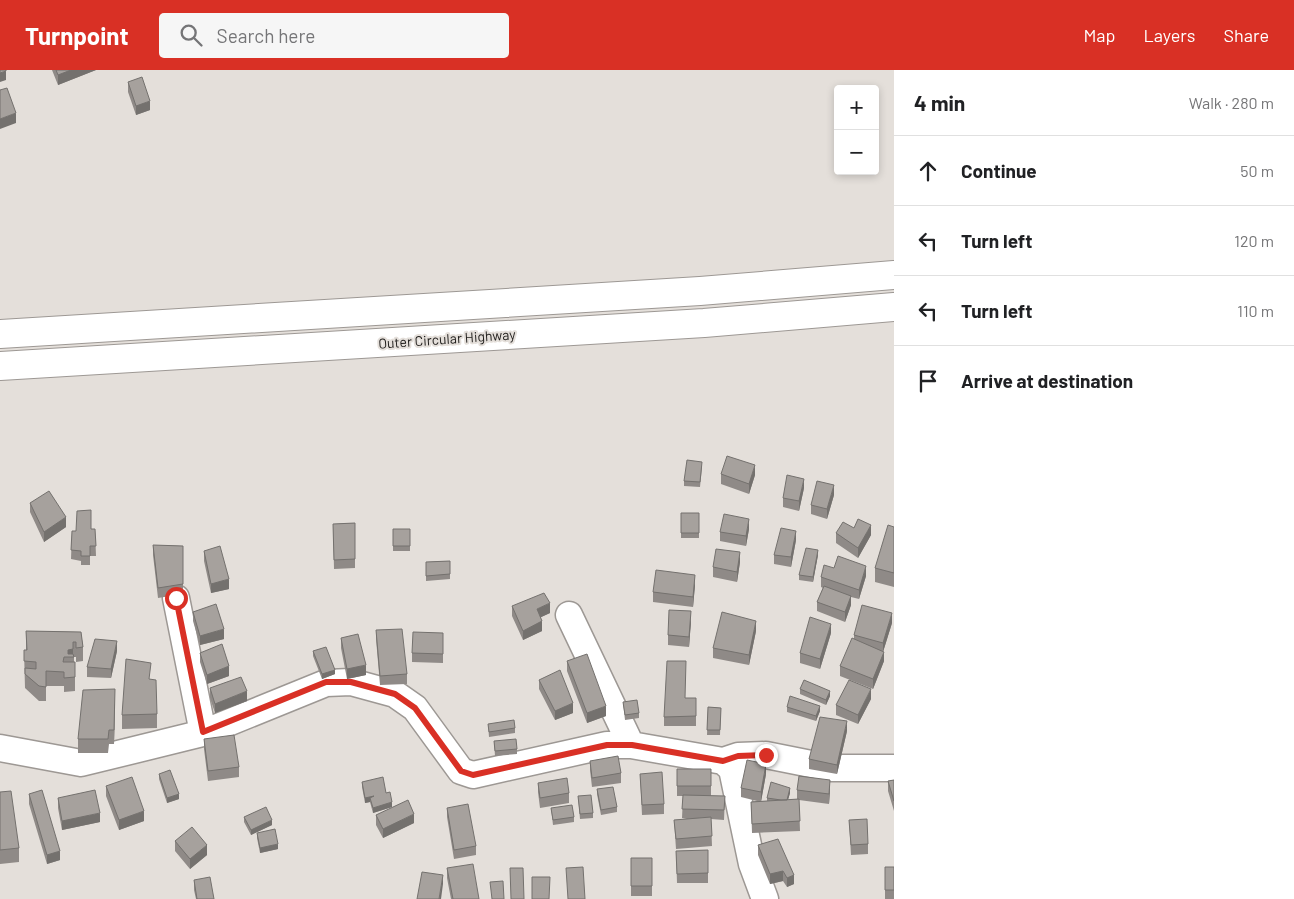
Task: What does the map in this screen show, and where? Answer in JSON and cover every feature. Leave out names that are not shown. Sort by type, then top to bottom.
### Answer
[{"type":"highway","points":[[0,334],[700,291],[894,276]]},
{"type":"highway","name":"Outer Circular Highway","points":[[0,366],[704,322],[894,307]]},
{"type":"street","points":[[176,598],[203,732]]},
{"type":"street","points":[[570,615],[632,745]]},
{"type":"street","points":[[0,748],[81,763],[203,732],[326,682],[351,682],[395,694],[415,708],[461,771],[473,775],[607,745],[632,745],[723,761],[738,756],[766,755],[831,768],[894,768]]},
{"type":"street","points":[[723,761],[732,769],[752,864],[765,899]]},
{"type":"building","points":[[56,70],[71,70],[58,75]]},
{"type":"building","points":[[142,77],[150,101],[136,106],[128,82]]},
{"type":"building","points":[[7,88],[16,113],[0,119],[0,90]]},
{"type":"building","points":[[727,456],[755,465],[749,484],[721,474]]},
{"type":"building","points":[[687,460],[702,462],[700,482],[684,481]]},
{"type":"building","points":[[787,475],[804,479],[799,501],[783,498]]},
{"type":"building","points":[[817,481],[834,485],[827,509],[811,505]]},
{"type":"building","points":[[49,491],[66,517],[44,532],[30,503]]},
{"type":"building","points":[[91,510],[91,529],[95,529],[96,546],[90,546],[90,556],[81,556],[81,551],[71,550],[72,531],[76,531],[77,511]]},
{"type":"building","points":[[681,513],[699,513],[699,533],[681,533]]},
{"type":"building","points":[[724,514],[749,519],[746,536],[720,532]]},
{"type":"building","points":[[858,519],[871,525],[858,548],[836,533],[843,522],[854,528]]},
{"type":"building","points":[[355,523],[355,559],[334,560],[333,524]]},
{"type":"building","points":[[888,525],[894,527],[894,573],[875,568]]},
{"type":"building","points":[[781,528],[796,531],[791,557],[774,555]]},
{"type":"building","points":[[393,529],[410,529],[410,546],[393,546]]},
{"type":"building","points":[[153,545],[183,546],[183,584],[158,588]]},
{"type":"building","points":[[220,546],[229,579],[211,584],[204,551]]},
{"type":"building","points":[[806,548],[818,550],[813,577],[799,575]]},
{"type":"building","points":[[716,549],[740,552],[737,572],[713,567]]},
{"type":"building","points":[[838,556],[866,566],[859,590],[821,577],[824,565],[834,568]]},
{"type":"building","points":[[450,561],[450,574],[426,576],[426,562]]},
{"type":"building","points":[[656,570],[695,575],[693,597],[653,592]]},
{"type":"building","points":[[824,586],[851,596],[845,612],[817,602]]},
{"type":"building","points":[[544,593],[550,603],[537,609],[542,621],[523,631],[512,606]]},
{"type":"building","points":[[216,604],[224,629],[200,636],[193,612]]},
{"type":"building","points":[[862,605],[892,613],[883,643],[854,635]]},
{"type":"building","points":[[669,610],[691,611],[689,637],[668,635]]},
{"type":"building","points":[[722,612],[756,621],[749,655],[713,648]]},
{"type":"building","points":[[810,617],[831,624],[820,659],[800,653]]},
{"type":"building","points":[[402,629],[407,674],[380,676],[376,630]]},
{"type":"building","points":[[26,631],[81,632],[83,647],[76,648],[76,642],[73,642],[73,649],[68,650],[68,654],[73,654],[74,657],[64,657],[63,662],[75,662],[75,677],[64,678],[64,672],[46,671],[46,687],[39,686],[25,674],[25,668],[36,669],[36,662],[24,661],[24,650],[27,650]]},
{"type":"building","points":[[413,632],[443,633],[443,654],[412,653]]},
{"type":"building","points":[[358,634],[366,665],[347,669],[341,638]]},
{"type":"building","points":[[852,638],[884,652],[873,679],[840,666]]},
{"type":"building","points":[[95,639],[117,641],[111,669],[87,667]]},
{"type":"building","points":[[222,644],[229,666],[207,675],[200,653]]},
{"type":"building","points":[[326,647],[335,670],[322,674],[313,651]]},
{"type":"building","points":[[587,654],[606,706],[587,713],[567,661]]},
{"type":"building","points":[[126,659],[151,663],[149,679],[156,680],[157,714],[122,715]]},
{"type":"building","points":[[667,661],[686,661],[685,698],[696,698],[696,716],[664,717]]},
{"type":"building","points":[[560,670],[573,703],[555,711],[539,680]]},
{"type":"building","points":[[241,677],[247,691],[215,704],[210,688]]},
{"type":"building","points":[[804,680],[830,691],[826,700],[800,689]]},
{"type":"building","points":[[849,680],[871,689],[858,715],[836,705]]},
{"type":"building","points":[[115,689],[114,730],[109,730],[108,739],[78,739],[83,690]]},
{"type":"building","points":[[790,696],[820,706],[816,716],[787,707]]},
{"type":"building","points":[[637,700],[639,713],[625,715],[623,702]]},
{"type":"building","points":[[708,707],[721,708],[720,730],[707,730]]},
{"type":"building","points":[[820,717],[847,721],[837,765],[809,759]]},
{"type":"building","points":[[514,720],[515,728],[489,732],[488,724]]},
{"type":"building","points":[[234,735],[239,767],[208,771],[204,739]]},
{"type":"building","points":[[516,739],[517,749],[495,751],[494,741]]},
{"type":"building","points":[[618,756],[621,773],[592,778],[590,761]]},
{"type":"building","points":[[747,760],[766,764],[761,792],[741,788]]},
{"type":"building","points":[[677,769],[711,769],[711,786],[677,786]]},
{"type":"building","points":[[170,770],[179,794],[167,798],[159,774]]},
{"type":"building","points":[[662,772],[664,804],[642,805],[640,774]]},
{"type":"building","points":[[799,776],[830,780],[829,794],[797,790]]},
{"type":"building","points":[[132,777],[144,811],[119,820],[106,786]]},
{"type":"building","points":[[383,777],[386,793],[390,792],[392,802],[373,808],[370,798],[374,796],[365,798],[362,782]]},
{"type":"building","points":[[567,778],[569,793],[540,798],[538,783]]},
{"type":"building","points":[[894,780],[894,801],[888,781]]},
{"type":"building","points":[[771,782],[790,788],[787,800],[767,798]]},
{"type":"building","points":[[613,787],[617,807],[601,810],[597,789]]},
{"type":"building","points":[[42,790],[60,851],[47,855],[29,794]]},
{"type":"building","points":[[95,790],[100,813],[62,821],[58,798]]},
{"type":"building","points":[[11,791],[19,848],[0,850],[0,792]]},
{"type":"building","points":[[591,795],[593,813],[580,814],[578,796]]},
{"type":"building","points":[[683,795],[725,796],[724,810],[682,809]]},
{"type":"building","points":[[799,799],[800,821],[752,824],[751,802]]},
{"type":"building","points":[[408,800],[414,814],[383,829],[376,815]]},
{"type":"building","points":[[468,804],[476,846],[454,850],[447,808]]},
{"type":"building","points":[[572,805],[574,817],[553,820],[551,808]]},
{"type":"building","points":[[266,807],[272,820],[251,830],[244,817]]},
{"type":"building","points":[[711,817],[712,836],[676,839],[674,820]]},
{"type":"building","points":[[867,819],[868,844],[851,845],[849,820]]},
{"type":"building","points":[[192,827],[207,845],[190,859],[175,841]]},
{"type":"building","points":[[275,829],[278,844],[260,848],[257,833]]},
{"type":"building","points":[[778,839],[794,875],[787,878],[783,871],[770,874],[758,845]]},
{"type":"building","points":[[708,850],[708,873],[677,874],[676,851]]},
{"type":"building","points":[[631,858],[652,858],[652,886],[631,886]]},
{"type":"building","points":[[473,864],[479,899],[453,899],[447,868]]},
{"type":"building","points":[[583,867],[585,899],[568,899],[566,868]]},
{"type":"building","points":[[885,867],[894,867],[894,890],[885,890]]},
{"type":"building","points":[[510,868],[523,868],[524,899],[511,899]]},
{"type":"building","points":[[422,872],[443,875],[439,899],[417,899]]},
{"type":"building","points":[[210,877],[214,899],[197,899],[194,880]]},
{"type":"building","points":[[532,877],[550,877],[549,899],[532,899]]},
{"type":"building","points":[[503,881],[504,899],[492,899],[490,882]]},
{"type":"route","points":[[176,598],[203,732],[326,682],[351,682],[395,694],[415,708],[461,771],[473,775],[607,745],[632,745],[723,761],[738,756],[766,755]]}]
